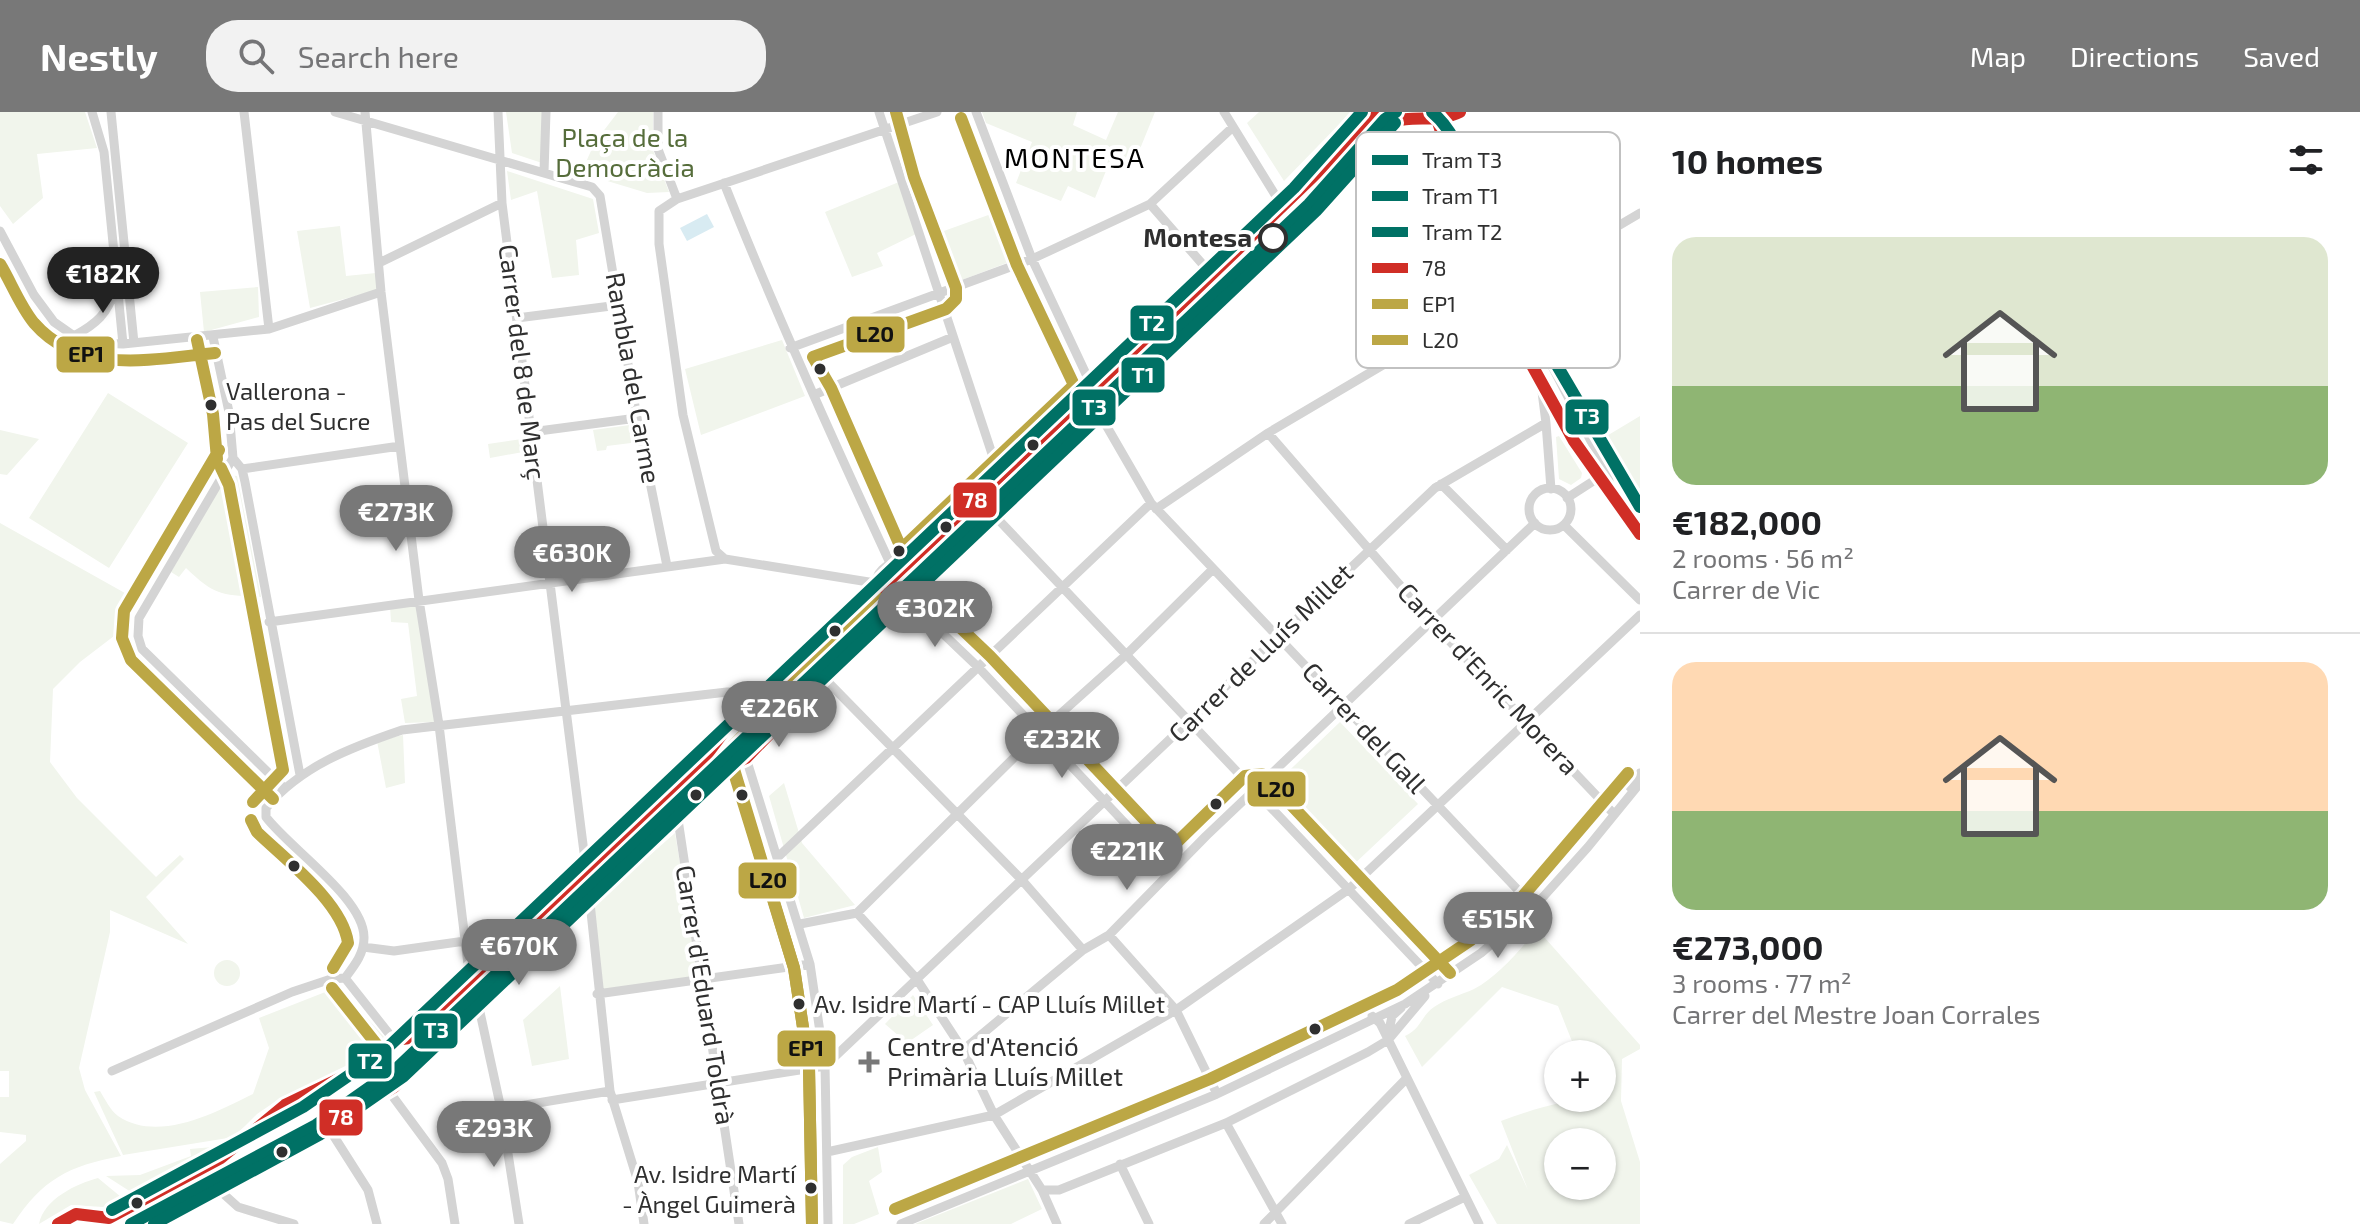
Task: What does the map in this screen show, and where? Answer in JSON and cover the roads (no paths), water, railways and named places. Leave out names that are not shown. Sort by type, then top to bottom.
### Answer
[{"type":"main road","points":[[58,1224],[76,1214],[101,1220]]},
{"type":"street","points":[[92,112],[104,152],[123,344]]},
{"type":"street","points":[[111,112],[134,343]]},
{"type":"street","points":[[244,112],[269,329]]},
{"type":"street","points":[[335,112],[366,116],[544,172],[546,112]]},
{"type":"street","name":"Carrer del 8 de Març","points":[[498,112],[502,203],[589,897],[597,994],[611,1095],[638,1182],[644,1224]]},
{"type":"street","points":[[658,112],[658,149],[677,199],[937,112]]},
{"type":"street","points":[[879,112],[1000,478]]},
{"type":"street","name":"Carrer del Gall","points":[[976,112],[1032,259],[1093,389],[1099,413],[1153,506],[1534,907]]},
{"type":"street","points":[[1224,112],[1282,206]]},
{"type":"street","points":[[1356,132],[1374,112]]},
{"type":"street","points":[[1407,112],[1421,120]]},
{"type":"street","points":[[1385,132],[1391,125],[1407,119],[1438,122],[1460,112]]},
{"type":"street","points":[[366,116],[381,292],[470,981]]},
{"type":"street","points":[[1438,122],[1441,132]]},
{"type":"street","points":[[790,348],[1032,259],[1150,204],[1233,127]]},
{"type":"street","points":[[101,1220],[221,1158],[285,1105],[368,1065],[394,1040],[410,1038],[705,757],[755,703],[1000,478],[1356,133]]},
{"type":"street","points":[[153,1224],[328,1127],[418,1067],[478,1003],[677,813],[741,760],[924,579],[1328,201],[1356,167]]},
{"type":"street","name":"Rambla del Carme","points":[[544,172],[596,191],[603,201],[637,418],[667,566]]},
{"type":"street","points":[[724,183],[790,348],[816,394],[890,563]]},
{"type":"street","name":"Rambla del Carme","points":[[677,199],[659,211],[659,244],[689,447],[716,551],[725,559]]},
{"type":"street","points":[[379,263],[502,203]]},
{"type":"street","points":[[1150,204],[1210,272]]},
{"type":"street","points":[[1620,225],[1640,213]]},
{"type":"street","points":[[0,232],[45,311],[74,336],[95,343],[123,344],[213,337],[269,329],[381,292]]},
{"type":"street","points":[[74,336],[105,314],[116,281]]},
{"type":"street","points":[[517,318],[619,305]]},
{"type":"street","points":[[213,337],[229,412],[235,464],[300,775]]},
{"type":"street","points":[[816,394],[953,337]]},
{"type":"street","points":[[778,857],[1153,506],[1379,368]]},
{"type":"street","points":[[1533,368],[1598,478],[1609,485],[1640,534]]},
{"type":"street","points":[[1552,368],[1609,476],[1609,485]]},
{"type":"street","points":[[1541,384],[1551,489]]},
{"type":"street","points":[[531,432],[637,418]]},
{"type":"street","name":"Carrer de Lluís Millet","points":[[825,1066],[1441,484],[1546,423]]},
{"type":"street","name":"Carrer d'Enric Morera","points":[[1268,433],[1431,621],[1614,814]]},
{"type":"street","points":[[235,464],[400,446]]},
{"type":"street","points":[[235,464],[139,618],[138,636],[142,649],[284,788]]},
{"type":"street","points":[[1567,498],[1598,478]]},
{"type":"street","points":[[1441,484],[1507,550]]},
{"type":"street","points":[[1551,489],[1567,498]]},
{"type":"street","points":[[1551,489],[1532,499],[1529,510],[1535,523],[1549,530],[1564,525],[1570,516],[1567,498]]},
{"type":"street","points":[[993,514],[1438,984]]},
{"type":"street","points":[[963,1050],[1083,950],[1109,935],[1170,871],[1535,523]]},
{"type":"street","points":[[1564,525],[1640,600]]},
{"type":"street","points":[[269,622],[550,580],[725,559],[875,583]]},
{"type":"street","points":[[890,563],[910,563],[924,579],[924,594],[915,607],[904,612],[892,611],[876,594],[875,583],[880,571],[890,563]]},
{"type":"street","points":[[800,924],[857,913],[1039,733],[1126,655],[1213,569]]},
{"type":"street","points":[[915,607],[978,667],[1170,871]]},
{"type":"street","points":[[827,1152],[994,1115],[1176,1010],[1349,889],[1640,615]]},
{"type":"street","points":[[824,678],[1021,879],[1083,950]]},
{"type":"street","points":[[345,978],[363,947],[364,932],[357,915],[265,813],[284,788],[300,775],[366,742],[402,730],[439,725],[746,692],[755,703],[775,713],[777,722]]},
{"type":"street","points":[[719,739],[725,755],[741,760]]},
{"type":"street","points":[[741,760],[778,857],[810,964],[825,1066],[828,1224]]},
{"type":"street","points":[[1614,814],[1640,773]]},
{"type":"street","points":[[1042,1190],[1059,1190],[1226,1123],[1388,1040],[1408,1013],[1438,984],[1534,907],[1581,857],[1640,783]]},
{"type":"street","name":"Carrer d'Eduard Toldrà","points":[[677,813],[739,1224]]},
{"type":"street","points":[[857,913],[916,978],[963,1050],[994,1115],[1042,1190],[1057,1224]]},
{"type":"street","points":[[1109,935],[1176,1010],[1217,1094]]},
{"type":"street","points":[[363,947],[394,951],[465,941]]},
{"type":"street","points":[[597,994],[810,964]]},
{"type":"street","points":[[345,978],[394,1040]]},
{"type":"street","points":[[112,1071],[292,992],[331,979],[345,978]]},
{"type":"street","points":[[901,1224],[1031,1171],[1037,1165],[1217,1094],[1372,1016],[1405,1004],[1438,984]]},
{"type":"street","points":[[478,1003],[501,1109],[519,1224]]},
{"type":"street","points":[[1388,1040],[1392,1016],[1405,1004]]},
{"type":"street","points":[[1372,1016],[1380,1023],[1479,1224]]},
{"type":"street","points":[[410,1038],[423,1050],[423,1059]]},
{"type":"street","points":[[368,1065],[371,1079],[386,1090],[442,1163],[448,1179],[455,1224]]},
{"type":"street","points":[[501,1109],[719,1083],[825,1066]]},
{"type":"street","points":[[1264,1224],[1406,1079]]},
{"type":"street","points":[[1226,1123],[1282,1224]]},
{"type":"street","points":[[328,1127],[368,1190],[377,1224]]},
{"type":"street","points":[[1120,1164],[1149,1224]]},
{"type":"street","points":[[218,1189],[238,1207],[294,1224]]},
{"type":"street","points":[[1409,1224],[1465,1197]]},
{"type":"tram line","name":"T2","points":[[112,1210],[303,1107],[383,1052],[1294,188],[1362,112]]},
{"type":"tram line","name":"T3","points":[[1373,132],[1396,112]]},
{"type":"tram line","name":"T3","points":[[1432,112],[1449,132]]},
{"type":"tram line","name":"T1","points":[[1387,132],[1395,123]]},
{"type":"tram line","name":"T3","points":[[131,1224],[316,1125],[397,1068],[1309,204],[1356,151]]},
{"type":"tram line","name":"T1","points":[[154,1224],[319,1135],[404,1076],[1316,211],[1356,166]]},
{"type":"tram line","name":"T3","points":[[1558,368],[1640,507]]},
{"type":"place","name":"Montesa","points":[[1273,238]]},
{"type":"place","name":"Vallerona - Pas del Sucre","points":[[211,405]]},
{"type":"place","name":"Av. Isidre Martí - CAP Lluís Millet","points":[[799,1004]]},
{"type":"place","name":"Centre d'Atenció Primària Lluís Millet","points":[[869,1062]]},
{"type":"place","name":"Av. Isidre Martí - Àngel Guimerà","points":[[811,1188]]},
{"type":"district","name":"MONTESA","points":[[1075,158]]},
{"type":"park label","name":"Plaça de la Democràcia","points":[[625,153]]}]
